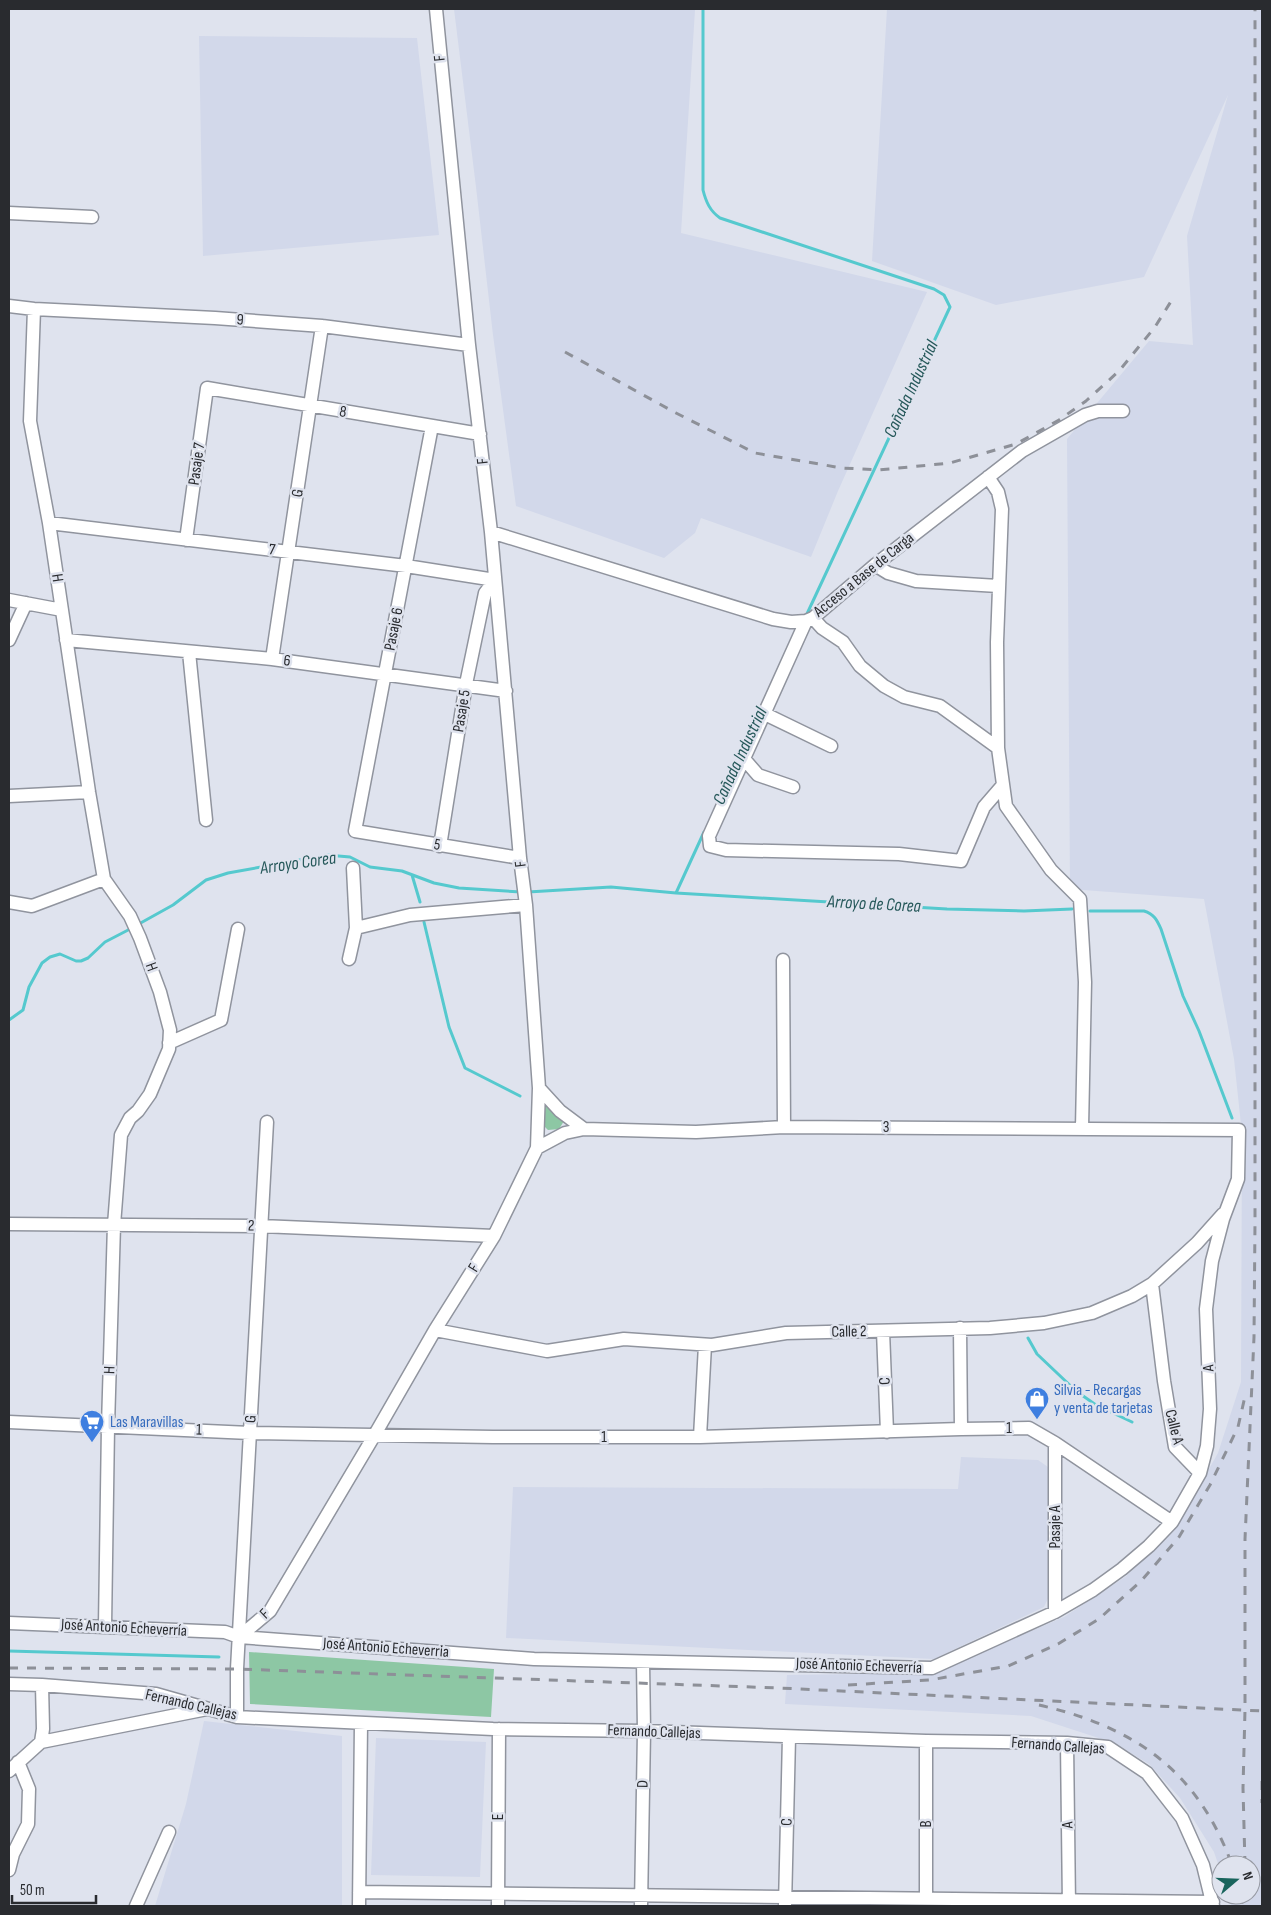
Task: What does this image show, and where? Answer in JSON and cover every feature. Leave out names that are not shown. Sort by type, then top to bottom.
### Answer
[{"type":"street","name":"F","points":[[239,1637],[270,1611],[435,1330],[494,1236],[537,1148],[539,1088],[526,905],[520,858],[491,532],[469,345],[436,9]]},
{"type":"street","points":[[9,213],[92,217]]},
{"type":"street","name":"9","points":[[9,306],[322,326],[469,345]]},
{"type":"street","name":"H","points":[[34,309],[30,421],[49,523],[89,792],[104,879],[130,916],[140,938],[160,992],[170,1030],[169,1049],[150,1094],[130,1118],[121,1135],[114,1225],[105,1626]]},
{"type":"street","name":"G","points":[[272,659],[322,326]]},
{"type":"street","name":"8","points":[[207,388],[480,434]]},
{"type":"street","name":"Pasaje 7","points":[[186,540],[207,388]]},
{"type":"street","name":"Acceso a Base de Carga","points":[[491,532],[773,619],[791,622],[809,619],[875,565],[1022,451],[1085,415],[1098,410],[1123,411]]},
{"type":"street","name":"Pasaje 6","points":[[355,831],[432,426]]},
{"type":"street","points":[[988,477],[998,492],[1002,509],[998,586],[998,748],[1006,806],[1050,870],[1080,900],[1085,982],[1082,1128]]},
{"type":"street","name":"7","points":[[49,523],[406,566],[495,580]]},
{"type":"street","points":[[875,565],[888,573],[916,581],[998,586]]},
{"type":"street","name":"Pasaje 5","points":[[440,846],[466,684],[485,593],[495,580]]},
{"type":"street","points":[[9,600],[62,610]]},
{"type":"street","points":[[9,640],[26,603]]},
{"type":"street","points":[[998,748],[940,706],[904,697],[884,686],[860,666],[843,642],[809,619],[709,836],[710,846],[726,850],[899,854],[961,861],[984,807],[1003,786]]},
{"type":"street","name":"6","points":[[66,640],[272,659],[466,684],[506,691]]},
{"type":"street","points":[[189,652],[206,820]]},
{"type":"street","points":[[765,714],[831,746]]},
{"type":"street","points":[[745,760],[758,775],[793,787]]},
{"type":"street","points":[[9,796],[89,792]]},
{"type":"street","name":"5","points":[[355,831],[520,858]]},
{"type":"street","points":[[349,959],[356,928],[353,868]]},
{"type":"street","points":[[9,902],[32,906],[104,879]]},
{"type":"street","points":[[356,928],[410,915],[526,905]]},
{"type":"street","points":[[169,1044],[221,1020],[238,929]]},
{"type":"street","points":[[783,960],[784,1127]]},
{"type":"street","points":[[539,1088],[560,1111],[584,1129]]},
{"type":"street","name":"G","points":[[237,1717],[239,1637],[267,1122]]},
{"type":"street","name":"3","points":[[537,1148],[565,1133],[584,1129],[696,1132],[784,1127],[1239,1130]]},
{"type":"street","name":"A","points":[[1172,1522],[1200,1473],[1207,1446],[1210,1409],[1206,1309],[1212,1261],[1238,1179],[1239,1130]]},
{"type":"street","name":"Calle 2","points":[[435,1330],[547,1351],[624,1339],[704,1345],[786,1333],[1004,1328],[1044,1323],[1092,1313],[1132,1296],[1152,1284],[1197,1243],[1228,1208]]},
{"type":"street","name":"2","points":[[9,1224],[261,1226],[494,1236]]},
{"type":"street","name":"Calle A","points":[[1152,1284],[1164,1381],[1175,1447],[1200,1473]]},
{"type":"street","points":[[960,1328],[961,1429]]},
{"type":"street","name":"C","points":[[883,1331],[887,1432]]},
{"type":"street","points":[[700,1437],[704,1345]]},
{"type":"street","name":"1","points":[[9,1422],[250,1433],[374,1436],[700,1437],[1029,1428],[1055,1442],[1172,1522]]},
{"type":"street","name":"Pasaje A","points":[[1055,1442],[1055,1612]]},
{"type":"street","name":"José Antonio Echeverría","points":[[534,1659],[932,1668],[1055,1612],[1093,1590],[1149,1546],[1172,1522]]},
{"type":"street","name":"José Antonio Echeverría","points":[[9,1623],[225,1632],[239,1637]]},
{"type":"street","name":"José Antonio Echeverria","points":[[239,1637],[534,1659]]},
{"type":"street","name":"D","points":[[641,1901],[644,1731],[643,1662]]},
{"type":"street","name":"Fernando Callejas","points":[[9,1684],[156,1694],[237,1717],[499,1729],[644,1731],[926,1742],[1067,1744],[1108,1747],[1147,1772],[1182,1818],[1203,1865],[1211,1896]]},
{"type":"street","points":[[41,1742],[43,1730],[42,1685]]},
{"type":"street","points":[[9,1870],[13,1854],[28,1824],[29,1790],[14,1766],[41,1742],[210,1708]]},
{"type":"street","points":[[359,1906],[361,1723]]},
{"type":"street","name":"E","points":[[498,1900],[499,1729]]},
{"type":"street","name":"C","points":[[785,1901],[788,1737]]},
{"type":"street","name":"B","points":[[926,1742],[926,1903]]},
{"type":"street","name":"A","points":[[1067,1744],[1069,1904]]},
{"type":"street","points":[[136,1906],[169,1832]]},
{"type":"street","points":[[359,1892],[498,1900],[1211,1904]]},
{"type":"shaded area","points":[[454,9],[695,10],[681,233],[927,292],[838,491],[811,557],[701,518],[695,533],[664,558],[516,506],[493,335]]},
{"type":"shaded area","points":[[887,9],[1262,9],[1262,1906],[1231,1905],[1261,1905],[1261,1855],[1215,1855],[1180,1798],[1149,1764],[1114,1743],[1031,1716],[785,1704],[787,1675],[933,1673],[1064,1617],[1125,1577],[1174,1531],[1218,1453],[1241,1382],[1242,1134],[1234,1059],[1204,899],[1070,889],[1067,439],[1149,341],[1193,345],[1187,236],[1228,95],[1144,277],[996,305],[872,261]]},
{"type":"shaded area","points":[[199,36],[417,38],[439,235],[203,256]]},
{"type":"shaded area","points":[[961,1457],[1038,1460],[1048,1467],[1051,1592],[1044,1607],[934,1659],[506,1638],[513,1487],[958,1489]]},
{"type":"shaded area","points":[[204,1721],[342,1736],[342,1906],[155,1906],[186,1804]]},
{"type":"shaded area","points":[[376,1738],[486,1742],[480,1877],[371,1875]]},
{"type":"green space","points":[[546,1103],[564,1121],[559,1129],[548,1130],[545,1127],[544,1107]]},
{"type":"green space","points":[[249,1652],[494,1669],[491,1717],[250,1704]]},
{"type":"waterway","name":"Cañada Industrial","points":[[703,9],[703,190],[711,209],[720,218],[934,289],[944,295],[950,307],[806,616]]},
{"type":"waterway","name":"Cañada Industrial","points":[[676,893],[704,832]]},
{"type":"waterway","name":"Arroyo Corea","points":[[137,925],[173,905],[206,880],[228,873],[327,855],[350,857],[370,867],[402,871],[434,883],[459,888],[521,892]]},
{"type":"waterway","points":[[412,875],[420,902]]},
{"type":"waterway","name":"Arroyo de Corea","points":[[528,892],[611,887],[676,893],[947,909],[1024,911],[1072,909]]},
{"type":"waterway","name":"Arroyo de Corea","points":[[1090,911],[1144,911],[1156,920],[1161,929],[1183,996],[1199,1031],[1232,1118]]},
{"type":"waterway","points":[[424,922],[449,1027],[465,1068],[520,1096]]},
{"type":"waterway","name":"Arroyo Corea","points":[[9,1020],[23,1010],[29,987],[42,963],[50,957],[60,954],[76,961],[81,961],[88,958],[105,942],[132,928]]},
{"type":"waterway","points":[[1028,1338],[1037,1354],[1076,1391],[1096,1405],[1132,1422]]},
{"type":"waterway","points":[[9,1651],[219,1657]]},
{"type":"railway","points":[[1245,1855],[1243,1788],[1245,1539],[1254,1337],[1255,1222],[1255,9]]},
{"type":"railway","points":[[565,352],[676,413],[755,453],[842,468],[879,470],[950,463],[1016,444],[1059,420],[1086,401],[1119,371],[1155,327],[1175,295]]},
{"type":"railway","points":[[848,1685],[930,1680],[1008,1666],[1058,1644],[1099,1619],[1142,1580],[1179,1537],[1210,1485],[1238,1427],[1246,1392]]},
{"type":"railway","points":[[9,1668],[237,1669],[779,1688],[1262,1711]]},
{"type":"railway","points":[[1039,1705],[1073,1714],[1105,1726],[1159,1758],[1181,1779],[1201,1803],[1218,1832],[1228,1855]]},
{"type":"railway","points":[[1262,1781],[1262,1803]]},
{"type":"place","name":"Silvia - Recargas y venta de tarjetas","points":[[1037,1420]]},
{"type":"place","name":"Las Maravillas","points":[[92,1443]]}]
